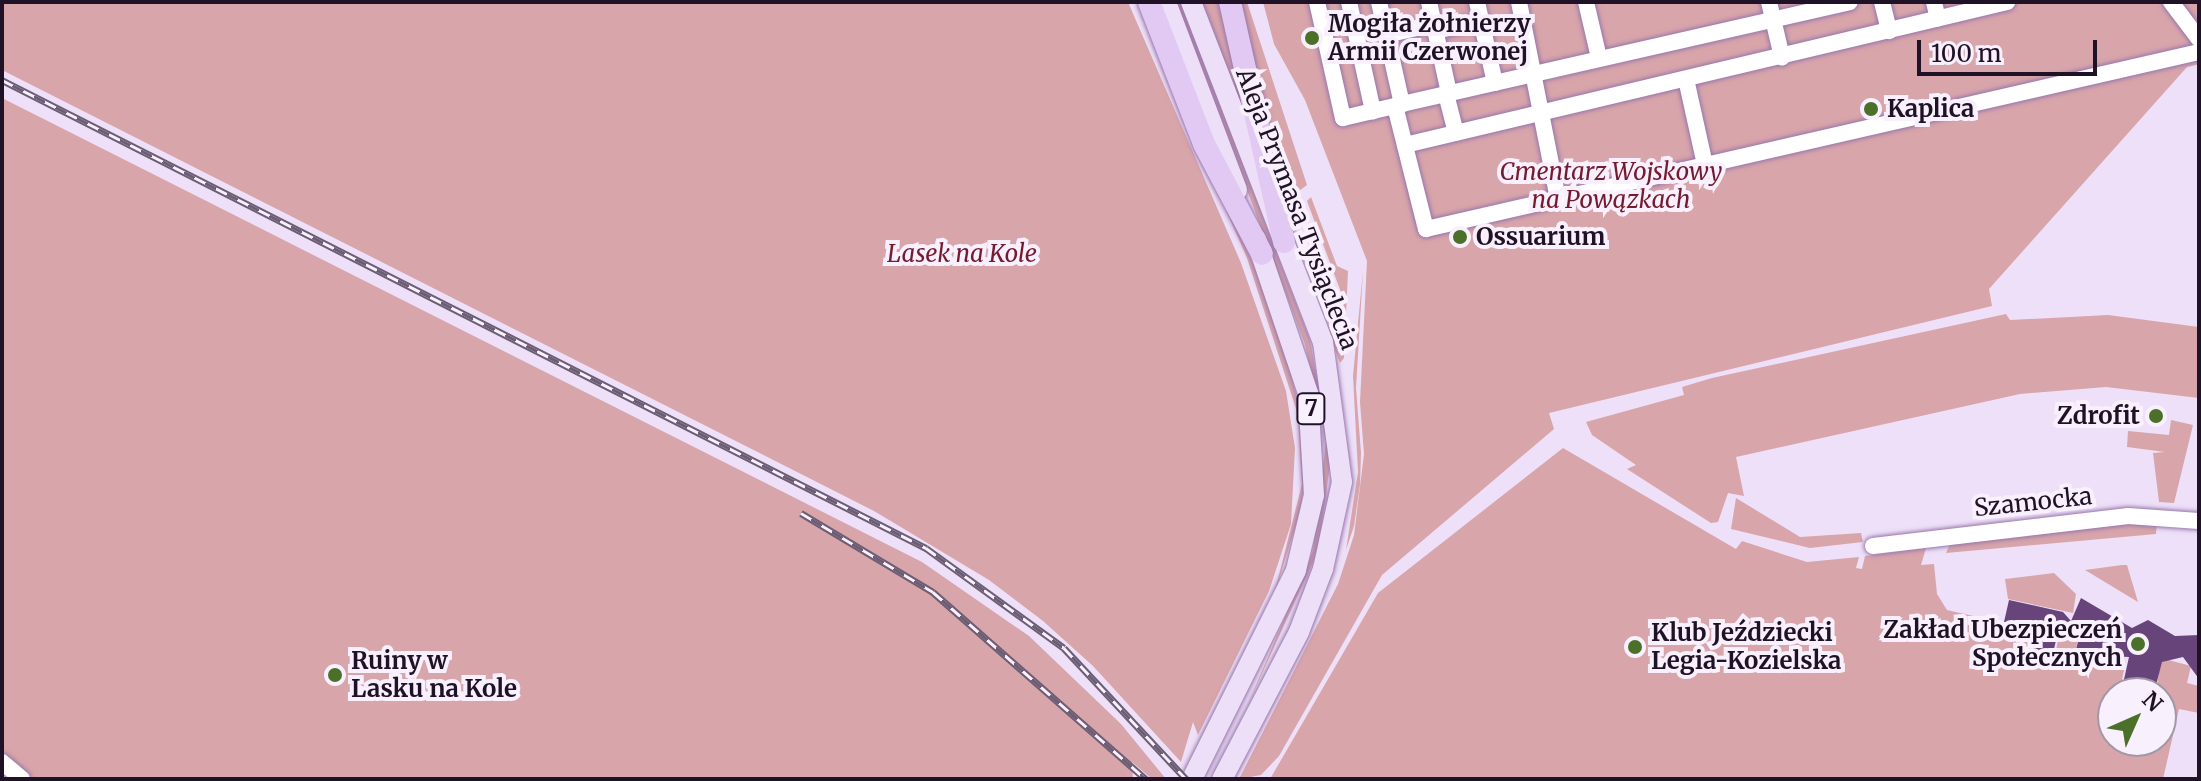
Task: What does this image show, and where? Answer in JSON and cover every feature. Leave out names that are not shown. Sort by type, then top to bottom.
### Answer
[{"type":"highway","points":[[1149,2],[1204,144],[1262,254]]},
{"type":"highway","points":[[1230,2],[1284,242]]},
{"type":"main road","name":"Aleja Prymasa Tysiąclecia","points":[[1166,2],[1262,254],[1308,393],[1314,495],[1296,570],[1192,779]]},
{"type":"main road","name":"Aleja Prymasa Tysiąclecia","points":[[1191,2],[1323,342],[1342,482],[1323,569],[1259,709],[1222,779]]},
{"type":"street","points":[[1317,2],[1343,118],[1850,2]]},
{"type":"street","points":[[1349,2],[1373,111]]},
{"type":"street","points":[[1379,2],[1405,145],[1426,229],[2199,52]]},
{"type":"street","points":[[1429,2],[1456,133]]},
{"type":"street","points":[[1477,2],[1495,83]]},
{"type":"street","points":[[1519,2],[1558,199]]},
{"type":"street","points":[[1586,2],[1599,58]]},
{"type":"street","points":[[1769,2],[1782,57]]},
{"type":"street","points":[[1882,2],[1889,31]]},
{"type":"street","points":[[1934,2],[1938,19]]},
{"type":"street","points":[[2171,2],[2199,39]]},
{"type":"street","points":[[1405,145],[1782,57],[1996,3]]},
{"type":"street","points":[[1386,35],[1481,21]]},
{"type":"street","points":[[1686,79],[1705,165]]},
{"type":"street","name":"Szamocka","points":[[1873,546],[2128,516],[2199,521]]},
{"type":"street","points":[[2,762],[22,779]]},
{"type":"green space","name":"Lasek na Kole","points":[[2,2],[1128,2],[1241,263],[1286,391],[1295,448],[1291,524],[1269,591],[1198,735],[1193,722],[1181,762],[1093,666],[1043,621],[989,580],[874,511],[2,70]]},
{"type":"green space","points":[[1176,2],[1181,2],[1310,340],[1331,458],[1318,551],[1248,704],[1313,551],[1326,441],[1305,344]]},
{"type":"green space","points":[[1202,2],[1220,2],[1263,167],[1208,17]]},
{"type":"green space","points":[[1240,2],[1247,2],[1307,185],[1295,194],[1302,215],[1294,227]]},
{"type":"green space","name":"Cmentarz Wojskowy na Powązkach","points":[[1263,2],[2199,2],[2199,64],[2187,67],[1989,289],[1992,306],[1549,413],[1554,429],[1382,575],[1279,756],[1261,775],[1239,779],[1338,584],[1354,535],[1364,454],[1360,402],[1367,261],[1305,100],[1274,44]]},
{"type":"green space","points":[[2,98],[922,562],[1029,636],[1121,724],[1166,779],[1152,779],[1132,762],[1133,779],[30,779],[2,755]]},
{"type":"green space","points":[[1204,160],[1255,267],[1284,346],[1301,414],[1304,486],[1300,512],[1274,595],[1302,484],[1298,415],[1247,258]]},
{"type":"green space","points":[[1311,197],[1337,266],[1348,271],[1344,358],[1340,363],[1327,329],[1345,303],[1307,201]]},
{"type":"green space","points":[[1363,271],[1356,388],[1360,485],[1354,526],[1346,550],[1358,472],[1353,376]]},
{"type":"green space","points":[[2006,314],[2010,320],[2108,315],[2199,327],[2199,398],[2106,387],[2020,394],[1736,457],[1744,496],[1728,493],[1718,522],[1711,523],[1627,469],[1636,465],[1592,435],[1586,422],[1684,395],[1682,387],[1712,378]]},
{"type":"green space","points":[[2171,420],[2193,425],[2174,503],[2159,502],[2153,453],[2165,452],[2127,447],[2128,431],[2169,435]]},
{"type":"green space","name":"Klub Jeździecki Legia-Kozielska","points":[[1563,448],[1736,549],[1742,541],[1807,562],[1859,557],[1856,568],[1862,569],[1865,556],[1926,548],[1921,565],[1934,564],[1937,594],[1947,610],[2034,630],[2030,650],[2055,656],[2059,635],[2078,639],[2073,660],[2126,661],[2122,677],[2097,677],[2097,757],[2168,757],[2163,779],[1270,779],[1378,593]]},
{"type":"green space","points":[[1736,498],[1800,537],[1861,533],[1863,542],[1810,548],[1731,529]]},
{"type":"green space","points":[[2157,521],[2156,534],[1946,553],[1950,544]]},
{"type":"green space","points":[[2122,565],[2127,565],[2138,602],[2085,570]]},
{"type":"green space","points":[[2054,573],[2076,594],[2073,613],[2008,599],[2005,579]]},
{"type":"green space","name":"Klub Jeździecki Legia-Kozielska","points":[[2161,658],[2191,666],[2187,683],[2199,686],[2199,713],[2179,709],[2177,718],[2177,677],[2158,677]]},
{"type":"building","name":"Zakład Ubezpieczeń Społecznych","points":[[2081,598],[2132,628],[2148,620],[2175,636],[2199,635],[2199,679],[2183,657],[2162,662],[2158,677],[2125,677],[2129,657],[2108,656],[2100,648],[2096,663],[2074,657],[2080,634],[2068,637],[2059,628],[2053,653],[2031,648],[2037,624],[2004,622],[2009,600],[2063,612],[2071,621]]},
{"type":"railway","points":[[2,80],[926,548],[1064,648],[1186,779]]},
{"type":"railway","points":[[801,513],[933,592],[1146,779]]},
{"type":"place","name":"Mogiła żołnierzy Armii Czerwonej","points":[[1312,38]]},
{"type":"place","name":"Kaplica","points":[[1871,109]]},
{"type":"place","name":"Ossuarium","points":[[1460,237]]},
{"type":"place","name":"Zdrofit","points":[[2156,416]]},
{"type":"place","name":"Zakład Ubezpieczeń Społecznych","points":[[2138,644]]},
{"type":"place","name":"Klub Jeździecki Legia-Kozielska","points":[[1635,647]]},
{"type":"place","name":"Ruiny w Lasku na Kole","points":[[335,675]]}]
